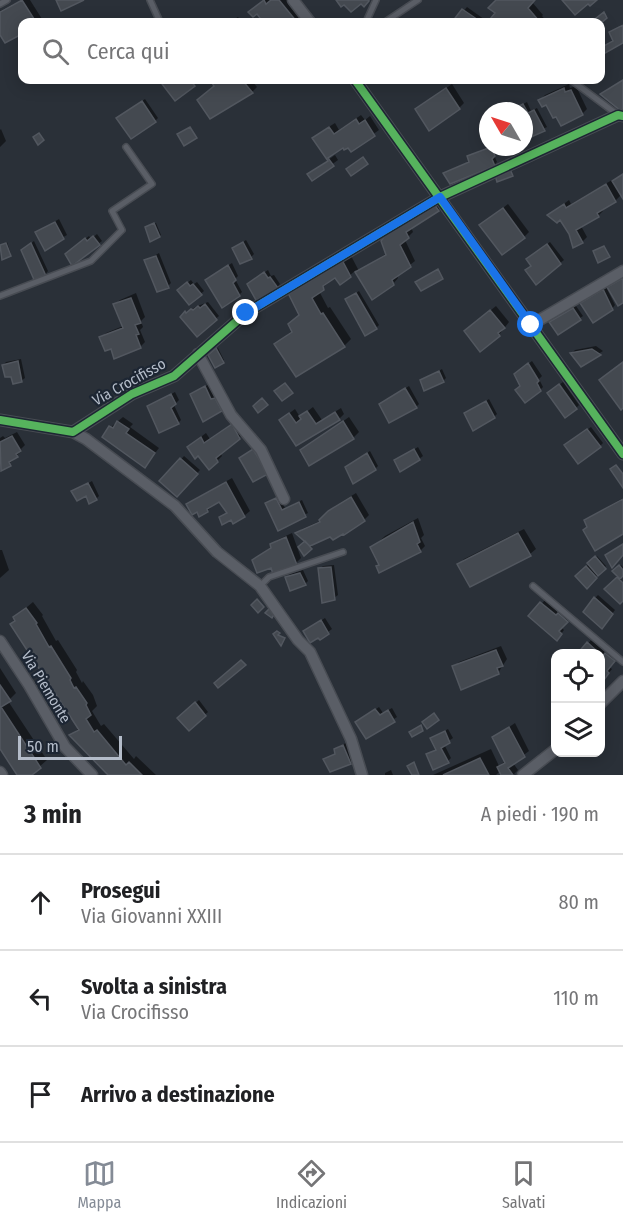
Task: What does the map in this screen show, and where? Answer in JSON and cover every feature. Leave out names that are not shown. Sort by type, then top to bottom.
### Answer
[{"type":"street","points":[[293,0],[307,18]]},
{"type":"street","points":[[358,84],[623,454]]},
{"type":"street","name":"Via Crocifisso","points":[[73,432],[132,394],[174,376],[246,313],[440,197],[621,114]]},
{"type":"street","points":[[531,325],[623,271]]},
{"type":"street","points":[[198,354],[231,415],[261,450],[284,499]]},
{"type":"street","points":[[0,420],[73,432],[86,439],[176,506],[217,552],[260,586],[298,640],[310,652],[351,739],[362,775]]},
{"type":"street","name":"Via Piemonte","points":[[0,641],[65,747],[92,775]]},
{"type":"street","points":[[601,703],[623,681]]},
{"type":"street","points":[[523,775],[551,752]]},
{"type":"lane","points":[[0,4],[7,0]]},
{"type":"lane","points":[[150,0],[158,18]]},
{"type":"lane","points":[[368,18],[376,0]]},
{"type":"lane","points":[[391,18],[418,0]]},
{"type":"lane","points":[[577,84],[621,114]]},
{"type":"lane","points":[[0,296],[91,261],[122,230],[112,211],[152,184],[126,147]]},
{"type":"lane","points":[[260,586],[269,577],[344,552]]},
{"type":"lane","points":[[533,586],[623,662]]},
{"type":"building","points":[[22,0],[33,18],[18,18],[18,36],[5,43],[0,35],[0,12]]},
{"type":"building","points":[[56,0],[84,0],[61,11]]},
{"type":"building","points":[[264,0],[266,4],[271,0],[279,0],[294,18],[260,18],[257,14],[253,17],[248,12]]},
{"type":"building","points":[[336,0],[369,1],[364,7],[361,4],[351,12],[344,5],[341,7]]},
{"type":"building","points":[[496,0],[535,0],[528,8],[536,18],[491,18],[495,13],[488,8]]},
{"type":"building","points":[[562,0],[597,0],[575,15]]},
{"type":"building","points":[[462,9],[475,18],[455,18]]},
{"type":"building","points":[[604,12],[607,18],[605,20],[596,18]]},
{"type":"building","points":[[623,25],[623,43],[605,53],[605,45],[613,41],[609,32]]},
{"type":"building","points":[[623,80],[623,110],[621,111],[600,94]]},
{"type":"building","points":[[162,84],[193,84],[195,86],[175,101]]},
{"type":"building","points":[[213,84],[245,84],[253,93],[210,119],[197,100],[214,86]]},
{"type":"building","points":[[446,88],[460,109],[429,131],[415,109]]},
{"type":"building","points":[[564,88],[565,92],[571,90],[583,115],[561,126],[556,117],[553,118],[546,105],[542,107],[538,100]]},
{"type":"building","points":[[142,101],[156,122],[131,139],[116,118]]},
{"type":"building","points":[[533,110],[534,110],[545,131],[533,136]]},
{"type":"building","points":[[356,119],[359,124],[365,120],[375,136],[351,152],[348,148],[344,150],[343,148],[328,158],[334,166],[312,181],[307,174],[328,161],[312,138],[329,127],[334,134]]},
{"type":"building","points":[[190,127],[197,138],[184,146],[177,134]]},
{"type":"building","points":[[39,133],[44,140],[38,145],[33,137]]},
{"type":"building","points":[[479,152],[479,156],[495,156],[492,159],[495,166],[450,184],[443,173],[469,162],[467,156]]},
{"type":"building","points":[[363,157],[368,164],[351,176],[346,169]]},
{"type":"building","points":[[510,169],[513,176],[497,182],[495,175]]},
{"type":"building","points":[[623,174],[623,199],[612,181]]},
{"type":"building","points":[[606,184],[616,202],[597,213],[599,217],[576,230],[583,243],[573,248],[569,234],[560,220],[557,223],[547,215],[564,204],[566,208]]},
{"type":"building","points":[[434,204],[439,211],[406,232],[409,238],[400,245],[411,267],[392,280],[394,285],[372,300],[355,272],[386,255],[381,241],[387,233]]},
{"type":"building","points":[[503,208],[525,238],[502,255],[479,225]]},
{"type":"building","points":[[55,222],[64,239],[45,251],[35,232]]},
{"type":"building","points":[[154,223],[160,237],[150,242],[145,227]]},
{"type":"building","points":[[93,236],[100,245],[72,266],[65,254],[85,238],[87,241]]},
{"type":"building","points":[[243,242],[252,259],[240,264],[232,248]]},
{"type":"building","points":[[6,243],[11,256],[2,260],[0,245]]},
{"type":"building","points":[[31,243],[46,276],[35,282],[21,250]]},
{"type":"building","points":[[547,244],[561,264],[536,285],[525,270],[531,266],[526,259]]},
{"type":"building","points":[[604,246],[610,257],[598,263],[593,251]]},
{"type":"building","points":[[156,256],[169,288],[157,292],[144,260]]},
{"type":"building","points":[[341,258],[351,277],[340,285],[335,278],[323,286],[324,290],[312,298],[345,347],[296,377],[274,344],[292,332],[288,324],[299,315],[288,293]]},
{"type":"building","points":[[228,265],[236,280],[233,283],[240,296],[222,308],[205,280]]},
{"type":"building","points":[[438,269],[443,279],[421,291],[415,282]]},
{"type":"building","points":[[264,272],[278,288],[257,302],[247,284]]},
{"type":"building","points":[[623,278],[623,303],[618,306],[607,287]]},
{"type":"building","points":[[187,282],[190,286],[193,284],[202,295],[189,305],[177,290]]},
{"type":"building","points":[[603,289],[613,310],[593,323],[580,303]]},
{"type":"building","points":[[356,293],[377,329],[365,336],[345,299]]},
{"type":"building","points":[[131,298],[141,323],[135,325],[141,348],[114,359],[111,349],[105,351],[99,337],[123,328],[113,304]]},
{"type":"building","points":[[205,304],[217,320],[197,337],[180,317],[185,311],[186,313]]},
{"type":"building","points":[[573,308],[581,320],[558,335],[549,322]]},
{"type":"building","points":[[490,310],[505,328],[498,333],[500,336],[480,352],[464,331]]},
{"type":"building","points":[[216,348],[224,363],[215,368],[208,355]]},
{"type":"building","points":[[592,349],[601,355],[581,367],[570,353]]},
{"type":"building","points":[[18,361],[22,382],[13,384],[11,377],[5,377],[2,365]]},
{"type":"building","points":[[623,362],[623,408],[621,410],[599,380]]},
{"type":"building","points":[[528,363],[539,381],[537,383],[541,391],[525,403],[515,390],[520,386],[514,374]]},
{"type":"building","points":[[439,371],[444,382],[424,391],[420,380]]},
{"type":"building","points":[[285,383],[293,393],[282,401],[274,391]]},
{"type":"building","points":[[559,384],[577,409],[565,418],[547,393]]},
{"type":"building","points":[[205,386],[211,399],[215,398],[222,411],[203,422],[190,394]]},
{"type":"building","points":[[405,388],[417,408],[389,423],[379,404]]},
{"type":"building","points":[[171,394],[176,404],[171,408],[179,424],[159,433],[147,406]]},
{"type":"building","points":[[262,398],[268,405],[258,413],[253,406]]},
{"type":"building","points":[[486,401],[495,418],[473,431],[464,413]]},
{"type":"building","points":[[307,411],[316,424],[335,412],[340,420],[296,446],[279,420],[289,413],[296,423],[301,419],[299,416]]},
{"type":"building","points":[[117,421],[129,429],[126,433],[155,453],[145,468],[102,437],[109,426],[113,428]]},
{"type":"building","points":[[343,421],[354,439],[309,466],[300,450]]},
{"type":"building","points":[[232,424],[240,439],[216,458],[218,462],[209,470],[198,456],[195,459],[187,447],[201,437],[204,443]]},
{"type":"building","points":[[587,429],[601,447],[578,464],[564,445]]},
{"type":"building","points":[[12,436],[21,451],[16,454],[18,457],[9,462],[11,466],[1,471],[0,442]]},
{"type":"building","points":[[253,449],[268,474],[253,482],[239,458]]},
{"type":"building","points":[[414,449],[420,460],[400,472],[394,460]]},
{"type":"building","points":[[367,453],[376,470],[353,484],[345,467]]},
{"type":"building","points":[[180,458],[198,474],[177,497],[159,481]]},
{"type":"building","points":[[616,465],[623,474],[623,488],[610,469]]},
{"type":"building","points":[[226,482],[245,517],[233,524],[231,520],[222,525],[219,517],[227,513],[219,502],[199,517],[197,512],[192,515],[186,504]]},
{"type":"building","points":[[88,483],[97,500],[89,504],[86,496],[77,501],[71,491]]},
{"type":"building","points":[[351,497],[365,521],[344,535],[333,540],[330,537],[310,546],[295,533],[320,522],[319,520],[328,511]]},
{"type":"building","points":[[276,498],[282,510],[299,502],[306,517],[278,531],[265,503]]},
{"type":"building","points":[[623,499],[623,534],[595,551],[583,530],[587,527],[584,520]]},
{"type":"building","points":[[413,522],[420,542],[417,544],[421,552],[379,573],[376,566],[379,565],[370,547]]},
{"type":"building","points":[[518,533],[531,556],[470,587],[457,564]]},
{"type":"building","points":[[286,537],[297,565],[273,574],[271,568],[257,573],[252,560],[271,548],[270,544]]},
{"type":"building","points":[[305,541],[312,549],[304,556],[298,547]]},
{"type":"building","points":[[623,544],[623,555],[612,568],[605,555]]},
{"type":"building","points":[[595,556],[606,569],[598,576],[587,563]]},
{"type":"building","points":[[619,565],[623,570],[623,576],[620,579],[612,571]]},
{"type":"building","points":[[586,566],[597,578],[587,589],[575,576]]},
{"type":"building","points":[[331,567],[335,600],[322,603],[318,568]]},
{"type":"building","points":[[300,573],[306,585],[290,591],[285,577]]},
{"type":"building","points":[[617,577],[623,583],[623,601],[620,604],[604,589]]},
{"type":"building","points":[[594,597],[613,614],[602,629],[583,612]]},
{"type":"building","points":[[257,599],[264,607],[258,613],[251,605]]},
{"type":"building","points":[[540,602],[568,622],[559,631],[562,634],[557,641],[528,616]]},
{"type":"building","points":[[26,608],[71,678],[74,688],[76,687],[87,703],[91,715],[86,719],[94,732],[97,730],[126,765],[129,762],[142,775],[108,775],[69,735],[79,730],[10,624],[15,621],[13,617]]},
{"type":"building","points":[[269,609],[275,613],[272,618],[265,613]]},
{"type":"building","points":[[321,620],[329,634],[310,643],[303,631]]},
{"type":"building","points":[[277,631],[280,633],[278,635],[285,638],[281,646],[273,634]]},
{"type":"building","points":[[587,642],[595,649],[581,649]]},
{"type":"building","points":[[496,650],[503,666],[497,668],[499,674],[461,690],[452,666]]},
{"type":"building","points":[[605,653],[615,661],[607,671],[609,673],[605,679]]},
{"type":"building","points":[[241,660],[246,665],[218,688],[214,683]]},
{"type":"building","points":[[0,685],[11,701],[1,707],[41,768],[32,775],[17,775],[0,749]]},
{"type":"building","points":[[195,702],[206,716],[189,731],[177,718]]},
{"type":"building","points":[[375,709],[380,715],[388,710],[395,722],[366,739],[355,722]]},
{"type":"building","points":[[434,713],[439,720],[427,729],[422,722]]},
{"type":"building","points":[[421,725],[423,731],[412,737],[409,732]]},
{"type":"building","points":[[509,727],[525,757],[508,768],[513,775],[501,775],[497,767],[505,763],[492,737]]},
{"type":"building","points":[[445,731],[450,743],[441,748],[449,763],[433,770],[426,754],[436,750],[430,738]]},
{"type":"building","points":[[343,745],[351,764],[330,772],[323,759],[335,754],[334,749]]},
{"type":"building","points":[[480,758],[489,775],[443,775]]},
{"type":"building","points":[[414,762],[419,775],[412,775],[407,766]]},
{"type":"cycle path","points":[[358,84],[623,454]]},
{"type":"cycle path","points":[[0,420],[73,432],[132,394],[174,376],[246,313],[440,197],[618,115],[623,116]]},
{"type":"route","points":[[246,313],[440,197],[531,325]]}]
